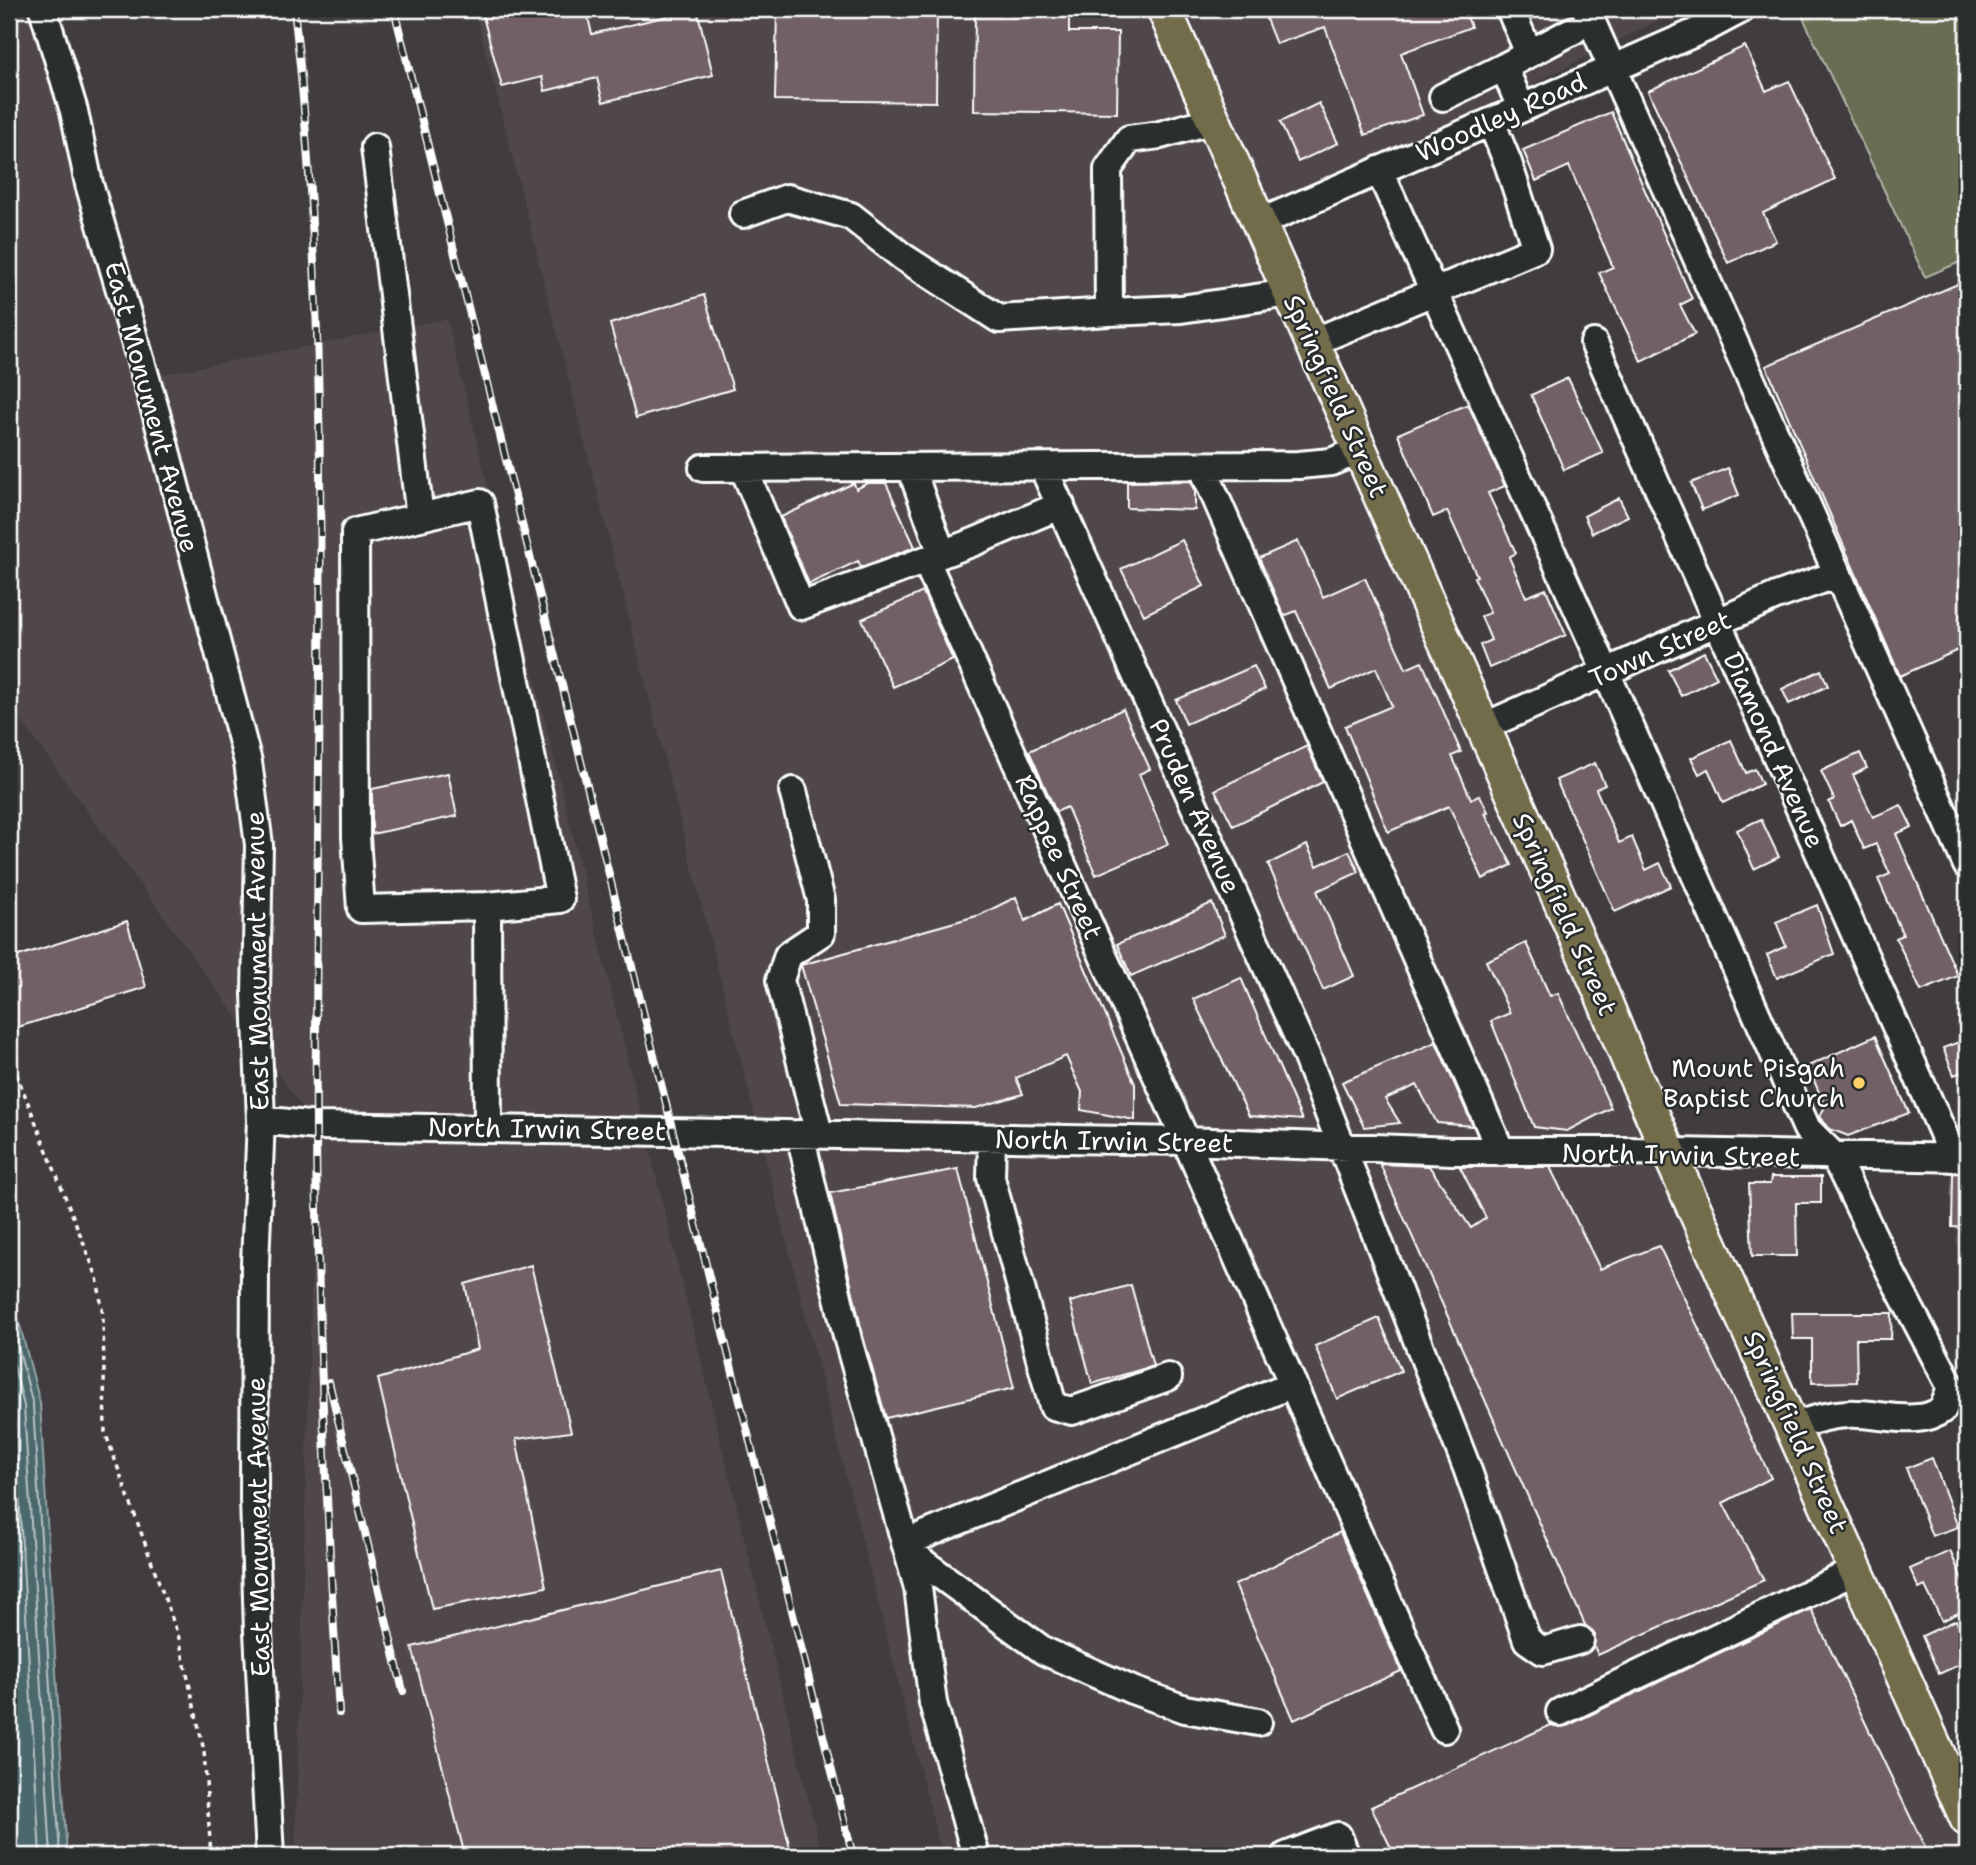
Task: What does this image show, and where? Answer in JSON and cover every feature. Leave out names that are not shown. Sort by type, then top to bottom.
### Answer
[{"type":"main road","name":"Springfield Street","points":[[1164,9],[1967,1819]]},
{"type":"street","name":"East Monument Avenue","points":[[43,9],[74,111],[89,184],[156,413],[247,762],[259,845],[256,994],[261,1120],[255,1263],[254,1498],[270,1856]]},
{"type":"street","points":[[1510,9],[1529,53]]},
{"type":"street","name":"Woodley Road","points":[[1259,223],[1708,27],[1742,9]]},
{"type":"street","points":[[1443,97],[1529,53],[1590,16],[1967,865]]},
{"type":"street","points":[[1504,66],[1521,108]]},
{"type":"street","points":[[1109,312],[1108,169],[1129,139],[1160,135],[1213,120]]},
{"type":"street","points":[[1311,343],[1536,249],[1508,163],[1491,122]]},
{"type":"street","points":[[375,147],[420,517]]},
{"type":"street","points":[[1379,170],[1606,672],[1807,1129],[1835,1157],[1890,1271],[1944,1369],[1951,1387],[1950,1399],[1934,1416],[1922,1419],[1849,1414],[1821,1417],[1794,1426]]},
{"type":"street","points":[[743,215],[787,198],[851,216],[903,257],[999,319],[1181,309],[1290,293]]},
{"type":"street","name":"Diamond Avenue","points":[[1594,343],[1943,1133],[1959,1158]]},
{"type":"street","points":[[703,468],[1331,463],[1360,450]]},
{"type":"street","points":[[1202,466],[1502,1152]]},
{"type":"street","name":"Pruden Avenue","points":[[1043,467],[1306,1055],[1467,1468],[1527,1640],[1543,1651],[1580,1640]]},
{"type":"street","points":[[744,468],[801,606],[937,564],[1061,505]]},
{"type":"street","name":"Rappee Street","points":[[911,468],[937,564],[1444,1729]]},
{"type":"street","points":[[480,503],[561,899],[487,906],[361,909],[356,837],[355,532],[480,503]]},
{"type":"street","name":"Town Street","points":[[1483,726],[1776,596],[1838,574]]},
{"type":"street","points":[[793,791],[821,900],[821,933],[788,955],[780,980],[848,1340],[918,1588],[933,1703],[976,1856]]},
{"type":"street","points":[[487,906],[488,1128]]},
{"type":"street","name":"North Irwin Street","points":[[261,1120],[317,1126],[1186,1141],[1502,1152],[1625,1151],[1959,1158]]},
{"type":"street","points":[[992,1138],[990,1178],[1053,1406],[1072,1411],[1168,1377]]},
{"type":"street","points":[[905,1543],[1293,1384]]},
{"type":"street","points":[[905,1543],[921,1561],[1044,1651],[1132,1690],[1185,1709],[1258,1722]]},
{"type":"street","points":[[1560,1712],[1857,1570]]},
{"type":"street","points":[[1286,1856],[1338,1836],[1346,1856]]},
{"type":"path","points":[[9,1055],[97,1277],[103,1315],[105,1432],[179,1639],[204,1751],[211,1856]]},
{"type":"shaded area","points":[[9,9],[29,9],[133,380],[447,319],[822,1856],[295,1856],[316,1126],[9,704]]},
{"type":"shaded area","points":[[475,9],[1680,9],[1259,224],[1966,1856],[942,1856]]},
{"type":"green space","points":[[1799,9],[1967,9],[1967,259],[1925,277]]},
{"type":"water","points":[[9,1283],[40,1403],[67,1856],[9,1856]]},
{"type":"building","points":[[481,9],[586,9],[592,34],[697,9],[713,75],[603,102],[597,78],[545,91],[542,77],[502,87]]},
{"type":"building","points":[[777,9],[937,9],[936,102],[775,100]]},
{"type":"building","points":[[975,9],[1069,9],[1069,32],[1118,32],[1117,113],[974,111]]},
{"type":"building","points":[[1262,9],[1464,9],[1471,27],[1401,53],[1423,115],[1365,135],[1325,27],[1276,44]]},
{"type":"building","points":[[1745,46],[1766,91],[1789,81],[1835,179],[1763,213],[1776,241],[1728,263],[1648,91]]},
{"type":"building","points":[[1319,103],[1338,143],[1298,162],[1280,122]]},
{"type":"building","points":[[1611,112],[1692,299],[1680,305],[1695,334],[1641,361],[1599,273],[1613,267],[1569,166],[1536,181],[1523,150]]},
{"type":"building","points":[[1967,280],[1967,646],[1900,676],[1766,366]]},
{"type":"building","points":[[704,295],[733,389],[636,418],[610,324]]},
{"type":"building","points":[[1568,378],[1603,453],[1564,470],[1531,395]]},
{"type":"building","points":[[1468,404],[1505,486],[1488,493],[1516,553],[1509,557],[1526,597],[1546,589],[1566,635],[1489,668],[1480,645],[1491,640],[1481,616],[1490,613],[1474,577],[1477,576],[1447,511],[1433,517],[1398,434]]},
{"type":"building","points":[[1728,468],[1739,495],[1702,510],[1691,483]]},
{"type":"building","points":[[1191,481],[1195,490],[1195,510],[1127,508],[1127,482]]},
{"type":"building","points":[[854,483],[856,489],[868,483],[886,483],[915,547],[861,567],[858,561],[809,584],[781,517]]},
{"type":"building","points":[[1619,498],[1628,516],[1592,533],[1584,516]]},
{"type":"building","points":[[1182,540],[1204,586],[1144,615],[1121,569]]},
{"type":"building","points":[[1298,541],[1323,597],[1365,578],[1406,669],[1422,662],[1461,752],[1452,756],[1471,799],[1480,795],[1488,812],[1485,813],[1512,865],[1483,879],[1449,806],[1388,832],[1345,726],[1392,706],[1376,668],[1331,689],[1296,611],[1284,616],[1259,558]]},
{"type":"building","points":[[923,592],[953,660],[893,687],[862,619]]},
{"type":"building","points":[[1704,652],[1717,678],[1681,696],[1668,670]]},
{"type":"building","points":[[1254,666],[1265,689],[1186,724],[1176,700]]},
{"type":"building","points":[[1821,670],[1828,686],[1789,704],[1782,689]]},
{"type":"building","points":[[1123,709],[1150,769],[1139,774],[1168,844],[1096,875],[1067,807],[1056,812],[1029,751]]},
{"type":"building","points":[[1731,740],[1746,773],[1755,769],[1762,784],[1723,803],[1708,769],[1699,774],[1691,758]]},
{"type":"building","points":[[1307,746],[1323,782],[1233,826],[1215,790]]},
{"type":"building","points":[[1860,753],[1867,768],[1853,775],[1873,817],[1901,805],[1912,827],[1896,834],[1958,976],[1921,991],[1896,938],[1903,935],[1878,879],[1890,874],[1876,844],[1864,849],[1851,820],[1840,826],[1829,802],[1834,799],[1821,771]]},
{"type":"building","points":[[1595,763],[1605,785],[1596,789],[1619,843],[1632,837],[1646,870],[1660,863],[1671,886],[1615,912],[1556,780]]},
{"type":"building","points":[[448,773],[457,816],[372,834],[372,789]]},
{"type":"building","points":[[1761,819],[1779,857],[1754,869],[1737,830]]},
{"type":"building","points":[[1307,845],[1317,866],[1349,851],[1359,872],[1317,891],[1354,976],[1323,990],[1268,864]]},
{"type":"building","points":[[1016,897],[1025,921],[1058,904],[1135,1084],[1135,1120],[1081,1110],[1082,1092],[1066,1056],[1016,1078],[1023,1094],[976,1108],[841,1104],[801,965],[980,915]]},
{"type":"building","points":[[1212,903],[1225,935],[1131,976],[1117,944]]},
{"type":"building","points":[[1817,905],[1834,954],[1777,978],[1767,955],[1786,946],[1776,922]]},
{"type":"building","points":[[127,921],[146,987],[15,1028],[9,1008],[9,959]]},
{"type":"building","points":[[1526,943],[1550,996],[1558,993],[1611,1108],[1567,1131],[1534,1127],[1491,1021],[1510,1013],[1486,961]]},
{"type":"building","points":[[1241,978],[1302,1120],[1249,1116],[1193,999]]},
{"type":"building","points":[[1875,1036],[1909,1113],[1848,1136],[1830,1129],[1819,1117],[1825,1107],[1808,1066]]},
{"type":"building","points":[[1967,1039],[1967,1070],[1954,1075],[1943,1048]]},
{"type":"building","points":[[1436,1042],[1473,1126],[1437,1123],[1417,1085],[1385,1099],[1400,1123],[1364,1127],[1342,1082]]},
{"type":"building","points":[[1380,1164],[1429,1166],[1471,1228],[1486,1218],[1460,1167],[1550,1167],[1600,1269],[1659,1246],[1771,1478],[1723,1503],[1764,1580],[1598,1655],[1594,1646],[1595,1635],[1585,1625]]},
{"type":"building","points":[[958,1169],[1014,1388],[886,1418],[863,1336],[830,1193]]},
{"type":"building","points":[[1953,1173],[1967,1174],[1967,1228],[1952,1227]]},
{"type":"building","points":[[1771,1177],[1821,1177],[1821,1203],[1796,1203],[1797,1256],[1752,1256],[1749,1184],[1770,1184]]},
{"type":"building","points":[[531,1265],[571,1432],[516,1439],[546,1587],[432,1609],[378,1379],[478,1349],[465,1284]]},
{"type":"building","points":[[1131,1285],[1153,1366],[1092,1384],[1070,1302]]},
{"type":"building","points":[[1792,1313],[1892,1313],[1891,1339],[1856,1339],[1857,1382],[1812,1383],[1812,1339],[1793,1339]]},
{"type":"building","points":[[1379,1318],[1401,1371],[1337,1399],[1315,1346]]},
{"type":"building","points":[[1932,1458],[1958,1527],[1932,1536],[1906,1468]]},
{"type":"building","points":[[1340,1532],[1401,1671],[1294,1720],[1235,1585]]},
{"type":"building","points":[[1950,1551],[1967,1590],[1967,1609],[1942,1621],[1925,1586],[1919,1589],[1910,1569]]},
{"type":"building","points":[[721,1571],[792,1856],[465,1856],[412,1647]]},
{"type":"building","points":[[1811,1609],[1929,1856],[1395,1856],[1371,1807],[1551,1725],[1567,1726]]},
{"type":"building","points":[[1956,1620],[1967,1648],[1967,1661],[1939,1674],[1922,1636]]},
{"type":"railway","points":[[294,9],[306,136],[319,391],[317,1200],[325,1456],[339,1713]]},
{"type":"railway","points":[[394,9],[853,1856]]},
{"type":"railway","points":[[329,1382],[403,1691]]},
{"type":"place","name":"Mount Pisgah Baptist Church","points":[[1859,1083]]}]
